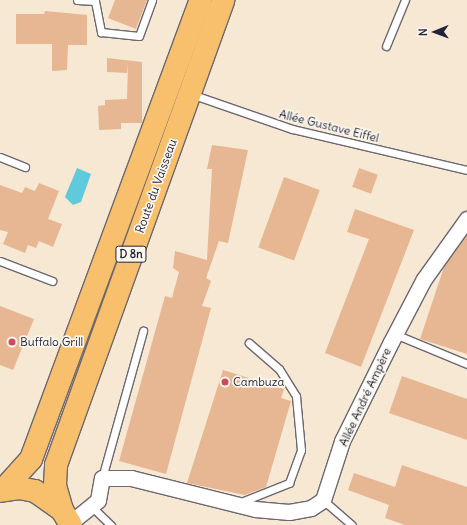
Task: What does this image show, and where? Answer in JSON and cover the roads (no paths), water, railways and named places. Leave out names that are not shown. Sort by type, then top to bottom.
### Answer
[{"type":"main road","name":"Route du Vaisseau","points":[[1,490],[31,459],[201,0]]},
{"type":"main road","name":"Route du Vaisseau","points":[[68,519],[55,485],[56,464],[222,0]]},
{"type":"main road","points":[[1,490],[35,491],[68,519]]},
{"type":"street","name":"Allée André Ampère","points":[[323,500],[342,441],[395,334],[424,279],[467,219]]},
{"type":"street","points":[[68,519],[91,506],[98,500],[102,478],[131,478],[235,504],[289,512],[311,508],[323,500]]},
{"type":"lane","points":[[77,0],[96,1],[100,32],[139,36],[152,0]]},
{"type":"lane","points":[[386,46],[404,0]]},
{"type":"lane","name":"Allée Gustave Eiffel","points":[[189,93],[292,129],[467,170]]},
{"type":"lane","points":[[0,157],[25,167]]},
{"type":"lane","points":[[0,261],[52,280]]},
{"type":"lane","points":[[102,478],[143,331]]},
{"type":"lane","points":[[395,334],[467,364]]},
{"type":"lane","points":[[235,504],[267,495],[289,484],[302,450],[296,396],[279,369],[249,343]]},
{"type":"lane","points":[[323,500],[352,525]]},
{"type":"lane","points":[[91,506],[111,525]]},
{"type":"water","points":[[77,168],[91,174],[81,202],[73,205],[65,197]]},
{"type":"place","name":"Buffalo Grill","points":[[12,342]]},
{"type":"place","name":"Cambuza","points":[[225,382]]}]
